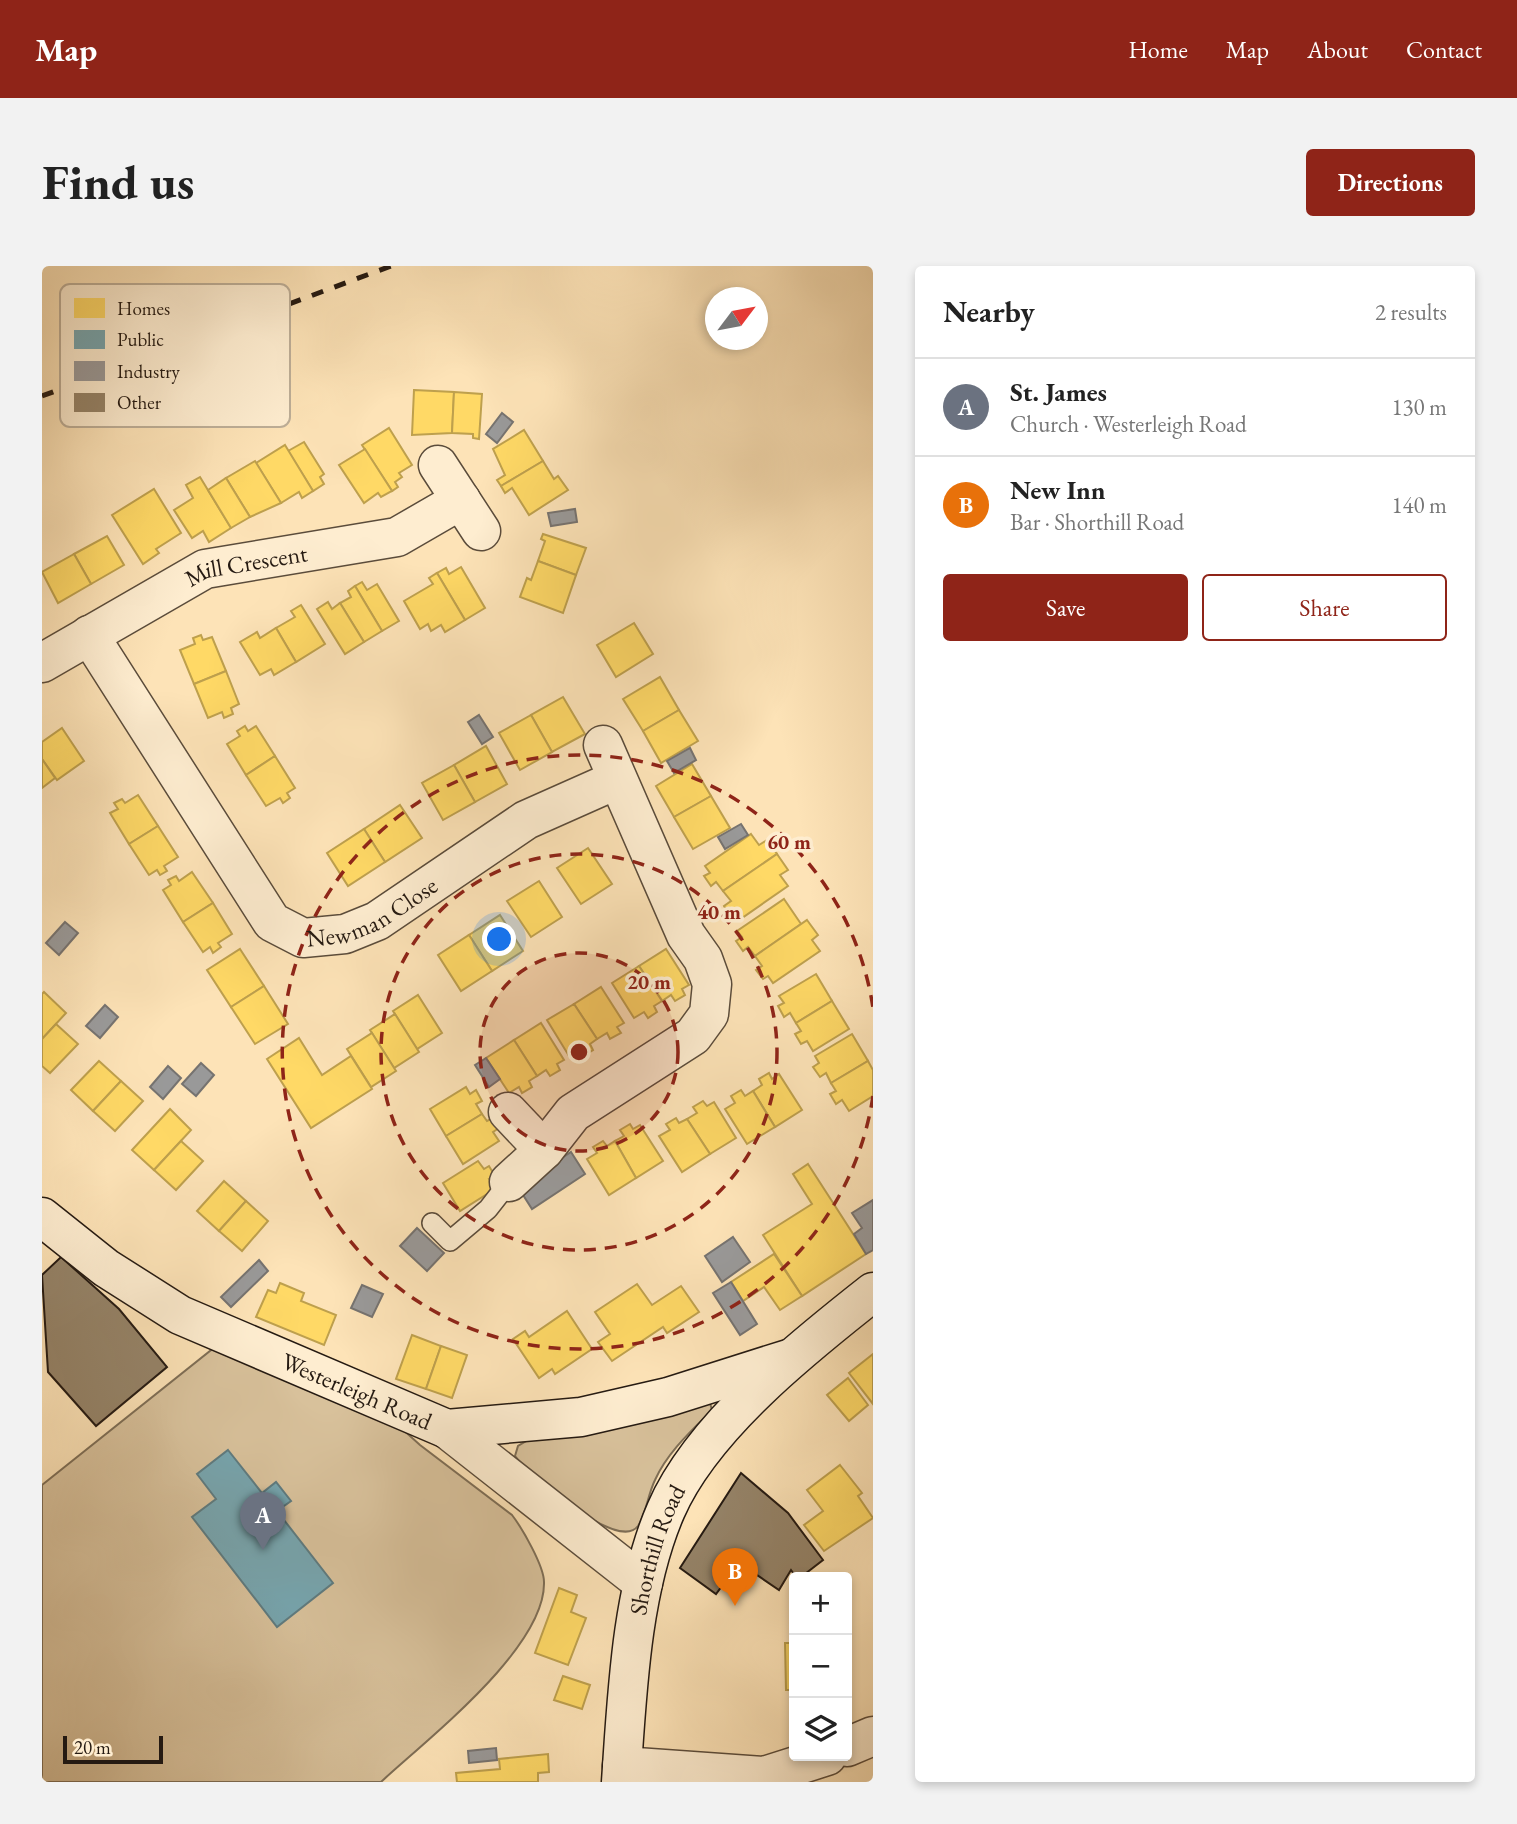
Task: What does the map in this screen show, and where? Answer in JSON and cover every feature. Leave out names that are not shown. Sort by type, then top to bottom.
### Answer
[{"type":"street","name":"Mill Crescent","points":[[42,663],[205,569],[397,537],[471,515],[438,465]]},
{"type":"street","name":"Newman Close","points":[[89,635],[272,922],[303,937],[345,934],[377,921],[526,820],[616,780]]},
{"type":"street","points":[[509,1182],[544,1150],[573,1113],[692,1035],[709,1014],[712,985],[704,959],[686,935],[603,745]]},
{"type":"street","points":[[508,1112],[544,1150]]},
{"type":"street","name":"Westerleigh Road","points":[[42,1217],[106,1268],[180,1315],[447,1429],[581,1417],[668,1397],[788,1359]]},
{"type":"street","points":[[788,1359],[873,1292]]},
{"type":"street","name":"Shorthill Road","points":[[621,1774],[643,1583],[666,1509],[701,1452],[788,1359]]},
{"type":"street","points":[[447,1429],[643,1583]]},
{"type":"street","points":[[852,1745],[873,1736]]},
{"type":"street","points":[[621,1774],[764,1776],[811,1761]]},
{"type":"lane","points":[[432,1223],[450,1241],[488,1209],[509,1182]]},
{"type":"shaded area","points":[[225,1339],[379,1408],[420,1445],[512,1515],[532,1547],[543,1575],[539,1608],[526,1635],[480,1691],[381,1782],[42,1782],[42,1485]]},
{"type":"shaded area","points":[[710,1403],[712,1410],[680,1443],[660,1470],[638,1526],[628,1531],[612,1529],[574,1507],[554,1493],[515,1456],[518,1446],[528,1440]]},
{"type":"building: Homes","points":[[414,390],[454,392],[452,433],[412,435]]},
{"type":"building: Homes","points":[[454,392],[482,394],[479,439],[473,438],[473,434],[452,433]]},
{"type":"building: Homes","points":[[389,428],[412,465],[399,473],[402,477],[395,482],[398,487],[392,491],[362,445]]},
{"type":"building: Homes","points":[[524,430],[543,461],[501,486],[497,480],[505,475],[493,449]]},
{"type":"building: Homes","points":[[304,442],[324,474],[320,477],[324,484],[313,491],[288,451]]},
{"type":"building: Homes","points":[[285,445],[313,491],[302,498],[299,492],[281,503],[256,463]]},
{"type":"building: Homes","points":[[365,449],[392,491],[381,497],[378,493],[364,503],[339,465]]},
{"type":"building: Homes","points":[[255,461],[281,503],[250,517],[226,478]]},
{"type":"building: Homes","points":[[543,461],[554,479],[558,476],[568,490],[529,515],[512,488],[505,493],[501,486]]},
{"type":"building: Homes","points":[[200,477],[231,528],[209,542],[203,531],[192,538],[174,510],[193,498],[186,485]]},
{"type":"building: Homes","points":[[226,478],[250,517],[231,528],[208,490]]},
{"type":"building: Homes","points":[[154,489],[181,533],[156,549],[159,553],[143,564],[112,515]]},
{"type":"building: Homes","points":[[543,534],[586,548],[576,575],[538,561],[545,541],[541,539]]},
{"type":"building: Homes","points":[[107,536],[124,565],[91,584],[74,554]]},
{"type":"building: Homes","points":[[74,554],[91,584],[58,603],[42,572]]},
{"type":"building: Homes","points":[[538,561],[576,575],[563,613],[520,597],[527,578],[531,580]]},
{"type":"building: Homes","points":[[461,567],[485,608],[465,620],[437,573],[446,568],[449,574]]},
{"type":"building: Homes","points":[[437,573],[465,620],[445,632],[441,625],[431,631],[428,624],[420,629],[404,601],[433,584],[429,578]]},
{"type":"building: Homes","points":[[362,582],[367,590],[377,584],[399,621],[382,631],[355,586]]},
{"type":"building: Homes","points":[[355,586],[382,631],[364,642],[340,603],[351,597],[348,591]]},
{"type":"building: Homes","points":[[328,602],[332,609],[340,603],[364,642],[345,654],[317,609]]},
{"type":"building: Homes","points":[[301,605],[325,644],[296,662],[276,628],[295,617],[291,611]]},
{"type":"building: Homes","points":[[634,623],[653,654],[616,677],[597,645]]},
{"type":"building: Homes","points":[[276,628],[296,662],[274,675],[271,669],[260,675],[240,642],[257,632],[260,638]]},
{"type":"building: Homes","points":[[201,635],[203,640],[212,637],[226,671],[194,684],[180,650],[195,644],[193,638]]},
{"type":"building: Homes","points":[[226,671],[239,704],[231,708],[233,714],[224,718],[222,712],[208,718],[194,684]]},
{"type":"building: Homes","points":[[660,677],[679,710],[643,731],[623,699]]},
{"type":"building: Homes","points":[[563,697],[585,734],[552,752],[531,715]]},
{"type":"building: Homes","points":[[679,710],[698,741],[661,763],[643,731]]},
{"type":"building: Homes","points":[[531,715],[552,752],[520,770],[499,733]]},
{"type":"building: Homes","points":[[245,726],[248,731],[256,726],[275,756],[246,775],[227,744],[240,736],[237,731]]},
{"type":"building: Homes","points":[[62,728],[84,761],[57,780],[42,759],[42,742]]},
{"type":"building: Homes","points":[[486,746],[507,784],[475,802],[454,765]]},
{"type":"building: Homes","points":[[275,756],[295,788],[287,793],[290,798],[283,803],[280,798],[266,806],[246,775]]},
{"type":"building: Homes","points":[[42,759],[55,778],[42,788]]},
{"type":"building: Homes","points":[[692,764],[711,796],[674,817],[656,786]]},
{"type":"building: Homes","points":[[454,765],[475,802],[443,820],[422,783]]},
{"type":"building: Homes","points":[[138,795],[158,826],[129,844],[110,813],[118,809],[114,803],[122,799],[125,803]]},
{"type":"building: Homes","points":[[711,796],[730,828],[693,849],[674,817]]},
{"type":"building: Homes","points":[[400,805],[422,838],[385,862],[364,829]]},
{"type":"building: Homes","points":[[158,826],[178,857],[164,866],[167,871],[160,875],[157,870],[149,875],[129,844]]},
{"type":"building: Homes","points":[[364,829],[385,862],[348,886],[327,853]]},
{"type":"building: Homes","points":[[751,834],[759,845],[767,840],[777,854],[723,891],[716,882],[711,886],[704,876],[710,873],[705,866]]},
{"type":"building: Homes","points":[[588,848],[612,884],[581,904],[557,868]]},
{"type":"building: Homes","points":[[777,854],[788,870],[780,875],[788,886],[742,918],[737,911],[730,916],[724,906],[731,901],[723,891]]},
{"type":"building: Homes","points":[[192,872],[213,903],[183,922],[163,890],[171,885],[168,880],[176,876],[179,881]]},
{"type":"building: Homes","points":[[539,881],[562,917],[531,937],[507,901]]},
{"type":"building: Homes","points":[[784,899],[801,924],[755,956],[748,947],[743,951],[736,941],[742,937],[737,931]]},
{"type":"building: Homes","points":[[213,903],[232,934],[218,943],[221,947],[213,953],[210,947],[203,952],[183,922]]},
{"type":"building: Homes","points":[[500,915],[523,951],[492,971],[469,935]]},
{"type":"building: Homes","points":[[807,920],[818,935],[812,940],[820,951],[773,983],[768,976],[763,979],[756,970],[762,966],[755,956]]},
{"type":"building: Homes","points":[[469,935],[492,971],[461,991],[438,955]]},
{"type":"building: Homes","points":[[240,949],[264,986],[231,1007],[207,970]]},
{"type":"building: Homes","points":[[666,949],[689,985],[682,989],[685,995],[675,1001],[671,995],[662,1001],[639,966]]},
{"type":"building: Homes","points":[[639,966],[662,1001],[654,1006],[657,1012],[648,1018],[644,1012],[634,1018],[612,983]]},
{"type":"building: Homes","points":[[816,974],[832,1001],[796,1023],[790,1013],[784,1017],[778,1006],[784,1003],[779,996]]},
{"type":"building: Homes","points":[[264,986],[288,1024],[255,1044],[231,1007]]},
{"type":"building: Homes","points":[[601,987],[624,1023],[617,1027],[621,1033],[610,1039],[607,1033],[597,1039],[574,1004]]},
{"type":"building: Homes","points":[[44,992],[66,1013],[42,1039],[42,994]]},
{"type":"building: Homes","points":[[418,995],[442,1033],[417,1049],[393,1011]]},
{"type":"building: Homes","points":[[832,1001],[849,1029],[813,1051],[807,1041],[801,1044],[795,1034],[801,1031],[796,1023]]},
{"type":"building: Homes","points":[[574,1004],[597,1039],[590,1044],[593,1050],[583,1056],[579,1050],[569,1056],[547,1020]]},
{"type":"building: Homes","points":[[395,1014],[419,1052],[394,1068],[370,1030]]},
{"type":"building: Homes","points":[[541,1023],[564,1060],[557,1064],[560,1070],[550,1076],[546,1070],[537,1076],[514,1040]]},
{"type":"building: Homes","points":[[56,1024],[78,1044],[50,1073],[42,1066],[42,1039]]},
{"type":"building: Homes","points":[[372,1033],[396,1071],[371,1087],[347,1049]]},
{"type":"building: Homes","points":[[852,1034],[868,1061],[831,1083],[826,1073],[820,1077],[813,1067],[819,1063],[815,1056]]},
{"type":"building: Homes","points":[[299,1038],[322,1075],[351,1056],[372,1089],[311,1128],[267,1059]]},
{"type":"building: Homes","points":[[514,1040],[537,1076],[529,1081],[532,1087],[522,1093],[519,1087],[509,1093],[486,1058]]},
{"type":"building: Homes","points":[[99,1061],[121,1081],[93,1111],[71,1090]]},
{"type":"building: Homes","points":[[868,1061],[873,1070],[873,1096],[849,1111],[842,1100],[836,1104],[830,1094],[836,1091],[831,1083]]},
{"type":"building: Homes","points":[[769,1073],[772,1079],[779,1074],[802,1110],[775,1127],[753,1091],[762,1085],[759,1079]]},
{"type":"building: Homes","points":[[121,1081],[143,1101],[115,1131],[93,1111]]},
{"type":"building: Homes","points":[[466,1087],[470,1094],[476,1090],[482,1101],[476,1104],[482,1114],[446,1136],[430,1109]]},
{"type":"building: Homes","points":[[741,1090],[745,1096],[753,1091],[775,1127],[747,1144],[725,1109],[735,1103],[731,1096]]},
{"type":"building: Homes","points":[[703,1101],[707,1106],[714,1102],[736,1138],[710,1154],[687,1119],[697,1113],[693,1107]]},
{"type":"building: Homes","points":[[170,1109],[191,1130],[154,1170],[132,1150]]},
{"type":"building: Homes","points":[[482,1114],[487,1121],[493,1118],[499,1128],[493,1132],[499,1141],[463,1164],[446,1136]]},
{"type":"building: Homes","points":[[676,1118],[679,1123],[687,1119],[710,1154],[682,1172],[659,1136],[670,1130],[666,1124]]},
{"type":"building: Homes","points":[[630,1124],[633,1129],[640,1125],[663,1161],[636,1178],[615,1141],[624,1136],[620,1130]]},
{"type":"building: Homes","points":[[181,1141],[203,1161],[176,1190],[154,1170]]},
{"type":"building: Homes","points":[[603,1141],[607,1146],[615,1141],[636,1178],[609,1195],[587,1159],[597,1153],[593,1147]]},
{"type":"building: Homes","points":[[478,1161],[484,1169],[489,1166],[495,1176],[489,1179],[495,1189],[460,1211],[443,1183]]},
{"type":"building: Homes","points":[[808,1164],[866,1254],[802,1296],[763,1235],[812,1204],[793,1174]]},
{"type":"building: Homes","points":[[224,1181],[246,1201],[219,1231],[197,1211]]},
{"type":"building: Homes","points":[[246,1201],[268,1221],[242,1251],[219,1231]]},
{"type":"building: Homes","points":[[774,1254],[802,1296],[780,1310],[764,1287],[743,1301],[731,1282]]},
{"type":"building: Homes","points":[[280,1283],[304,1293],[301,1301],[336,1315],[324,1345],[256,1317],[268,1290],[276,1293]]},
{"type":"building: Homes","points":[[637,1284],[652,1305],[681,1286],[699,1312],[667,1333],[663,1327],[612,1361],[598,1342],[610,1334],[595,1312]]},
{"type":"building: Homes","points":[[567,1311],[592,1349],[555,1374],[552,1369],[539,1378],[513,1339],[525,1331],[529,1337]]},
{"type":"building: Homes","points":[[412,1335],[441,1346],[426,1389],[396,1379]]},
{"type":"building: Homes","points":[[441,1346],[467,1355],[452,1398],[426,1389]]},
{"type":"building: Homes","points":[[873,1354],[873,1404],[849,1373]]},
{"type":"building: Homes","points":[[848,1378],[868,1405],[849,1421],[827,1395]]},
{"type":"building: Homes","points":[[840,1465],[862,1493],[858,1496],[873,1518],[824,1551],[804,1525],[823,1511],[807,1490]]},
{"type":"building: Homes","points":[[559,1588],[577,1595],[571,1612],[586,1618],[568,1665],[535,1653]]},
{"type":"building: Homes","points":[[785,1643],[789,1643],[789,1690],[786,1690]]},
{"type":"building: Homes","points":[[563,1676],[590,1685],[582,1709],[554,1700]]},
{"type":"building: Homes","points":[[548,1754],[549,1772],[538,1773],[538,1782],[457,1782],[456,1773],[500,1769],[499,1759]]},
{"type":"building: Public","points":[[228,1450],[262,1493],[276,1482],[291,1501],[277,1511],[333,1583],[277,1627],[192,1517],[216,1499],[197,1474]]},
{"type":"building: Industry","points":[[502,413],[513,422],[497,443],[486,434]]},
{"type":"building: Industry","points":[[575,509],[577,522],[551,526],[548,513]]},
{"type":"building: Industry","points":[[479,715],[493,737],[482,744],[468,722]]},
{"type":"building: Industry","points":[[690,748],[696,760],[674,773],[667,761]]},
{"type":"building: Industry","points":[[741,824],[748,835],[725,849],[718,837]]},
{"type":"building: Industry","points":[[65,922],[78,933],[59,955],[46,943]]},
{"type":"building: Industry","points":[[105,1005],[118,1017],[100,1038],[86,1026]]},
{"type":"building: Industry","points":[[486,1058],[500,1079],[489,1087],[475,1065]]},
{"type":"building: Industry","points":[[201,1063],[214,1075],[196,1096],[182,1084]]},
{"type":"building: Industry","points":[[168,1066],[181,1078],[163,1099],[150,1087]]},
{"type":"building: Industry","points":[[571,1152],[585,1174],[532,1209],[518,1187]]},
{"type":"building: Industry","points":[[873,1200],[873,1250],[866,1254],[854,1234],[862,1228],[852,1213]]},
{"type":"building: Industry","points":[[417,1228],[444,1253],[427,1271],[400,1246]]},
{"type":"building: Industry","points":[[733,1237],[750,1262],[722,1282],[705,1256]]},
{"type":"building: Industry","points":[[259,1260],[268,1271],[231,1307],[221,1297]]},
{"type":"building: Industry","points":[[731,1282],[757,1324],[740,1335],[713,1293]]},
{"type":"building: Industry","points":[[362,1285],[383,1294],[372,1317],[351,1308]]},
{"type":"building: Industry","points":[[496,1748],[497,1760],[469,1763],[468,1751]]},
{"type":"building: Other","points":[[61,1257],[119,1309],[167,1367],[96,1426],[48,1372],[42,1275]]},
{"type":"building: Other","points":[[741,1473],[788,1513],[823,1560],[807,1572],[791,1570],[779,1590],[751,1571],[745,1580],[733,1571],[716,1594],[680,1568]]},
{"type":"railway","points":[[290,304],[391,266]]},
{"type":"railway","points":[[42,396],[60,389]]},
{"type":"place","name":"St. James","points":[[263,1550]]},
{"type":"place","name":"New Inn","points":[[735,1606]]}]
